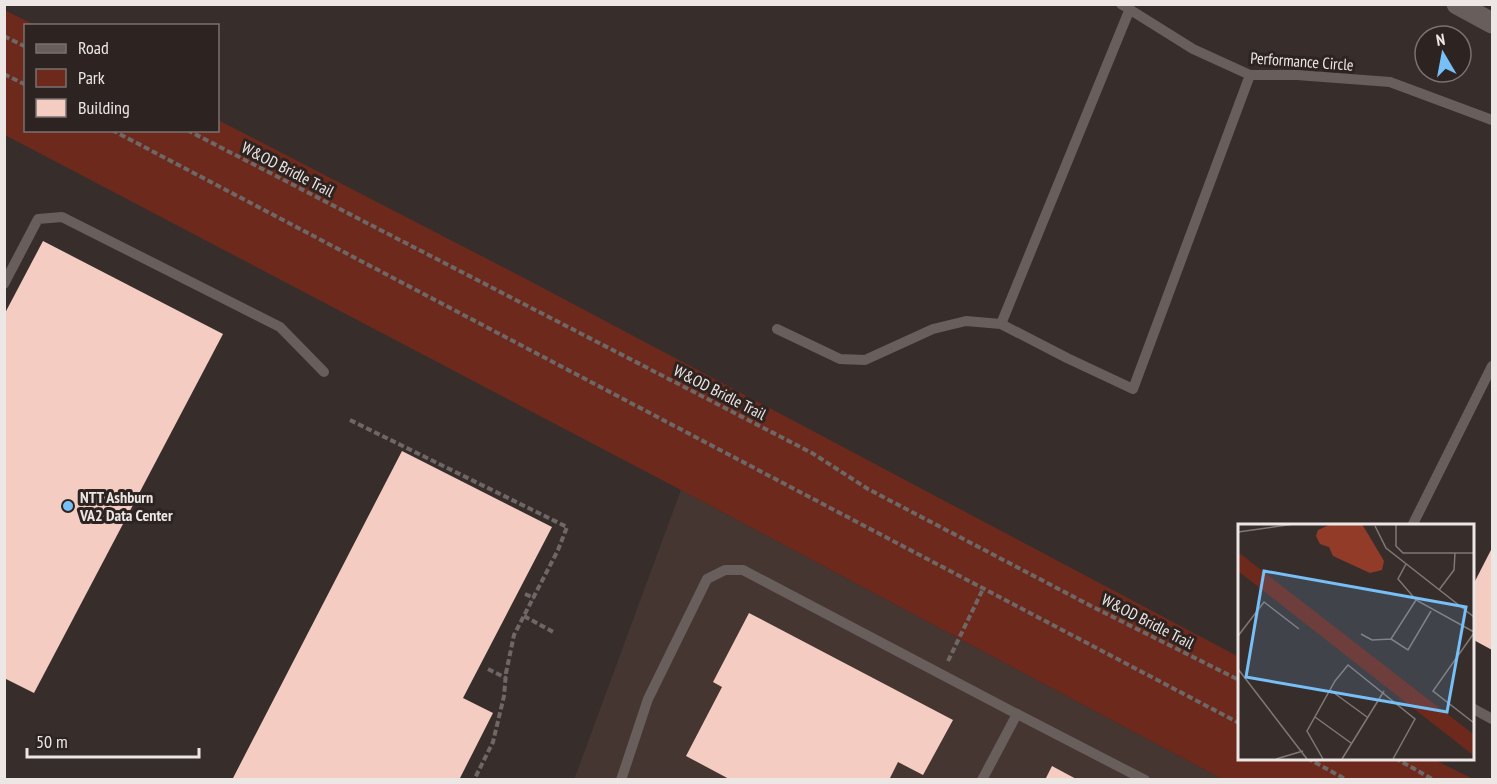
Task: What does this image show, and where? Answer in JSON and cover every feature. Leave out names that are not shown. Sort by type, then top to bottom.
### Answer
[{"type":"street","points":[[1457,4],[1492,23]]},
{"type":"lane","name":"Performance Circle","points":[[1125,8],[1193,49],[1250,75],[1297,75],[1390,82],[1492,120]]},
{"type":"lane","points":[[1001,324],[1125,8]]},
{"type":"lane","points":[[777,329],[840,359],[865,360],[933,329],[966,321],[1001,324],[1133,389],[1250,75]]},
{"type":"lane","points":[[4,284],[38,219],[62,217],[280,327],[324,372]]},
{"type":"lane","points":[[1413,524],[1492,366]]},
{"type":"lane","points":[[625,778],[648,699],[707,579],[725,570],[742,570],[1145,780]]},
{"type":"lane","points":[[1473,709],[1492,719]]},
{"type":"lane","points":[[982,780],[1017,714]]},
{"type":"path","points":[[4,36],[24,46]]},
{"type":"path","points":[[4,74],[24,84]]},
{"type":"path","points":[[116,132],[1238,722]]},
{"type":"path","name":"W&OD Bridle Trail","points":[[191,132],[812,453],[868,489],[1095,608],[1238,680]]},
{"type":"path","points":[[350,420],[567,527],[558,550],[514,635],[504,696],[493,742],[474,780]]},
{"type":"path","points":[[941,674],[983,589]]},
{"type":"path","points":[[525,594],[534,598]]},
{"type":"path","points":[[524,616],[555,633]]},
{"type":"path","points":[[488,669],[506,678]]},
{"type":"path","points":[[1309,760],[1347,780]]},
{"type":"path","points":[[1397,760],[1434,780]]},
{"type":"shaded area","points":[[681,490],[1222,779],[574,780]]},
{"type":"green space","points":[[4,10],[33,24],[24,24],[24,132],[219,132],[219,121],[528,280],[1238,656],[1238,760],[1435,760],[1473,779],[1222,779],[681,490],[5,135]]},
{"type":"building","name":"NTT Ashburn VA2 Data Center","points":[[43,241],[223,334],[34,693],[4,678],[4,315]]},
{"type":"building","points":[[402,451],[552,527],[463,698],[493,713],[459,780],[232,780]]},
{"type":"building","points":[[1492,548],[1492,650],[1473,640],[1473,585]]},
{"type":"building","points":[[749,613],[953,720],[923,775],[898,762],[889,780],[731,780],[686,756],[722,687],[713,682]]},
{"type":"building","points":[[1052,766],[1078,780],[1045,780]]},
{"type":"place","name":"NTT Ashburn VA2 Data Center","points":[[68,506]]}]
